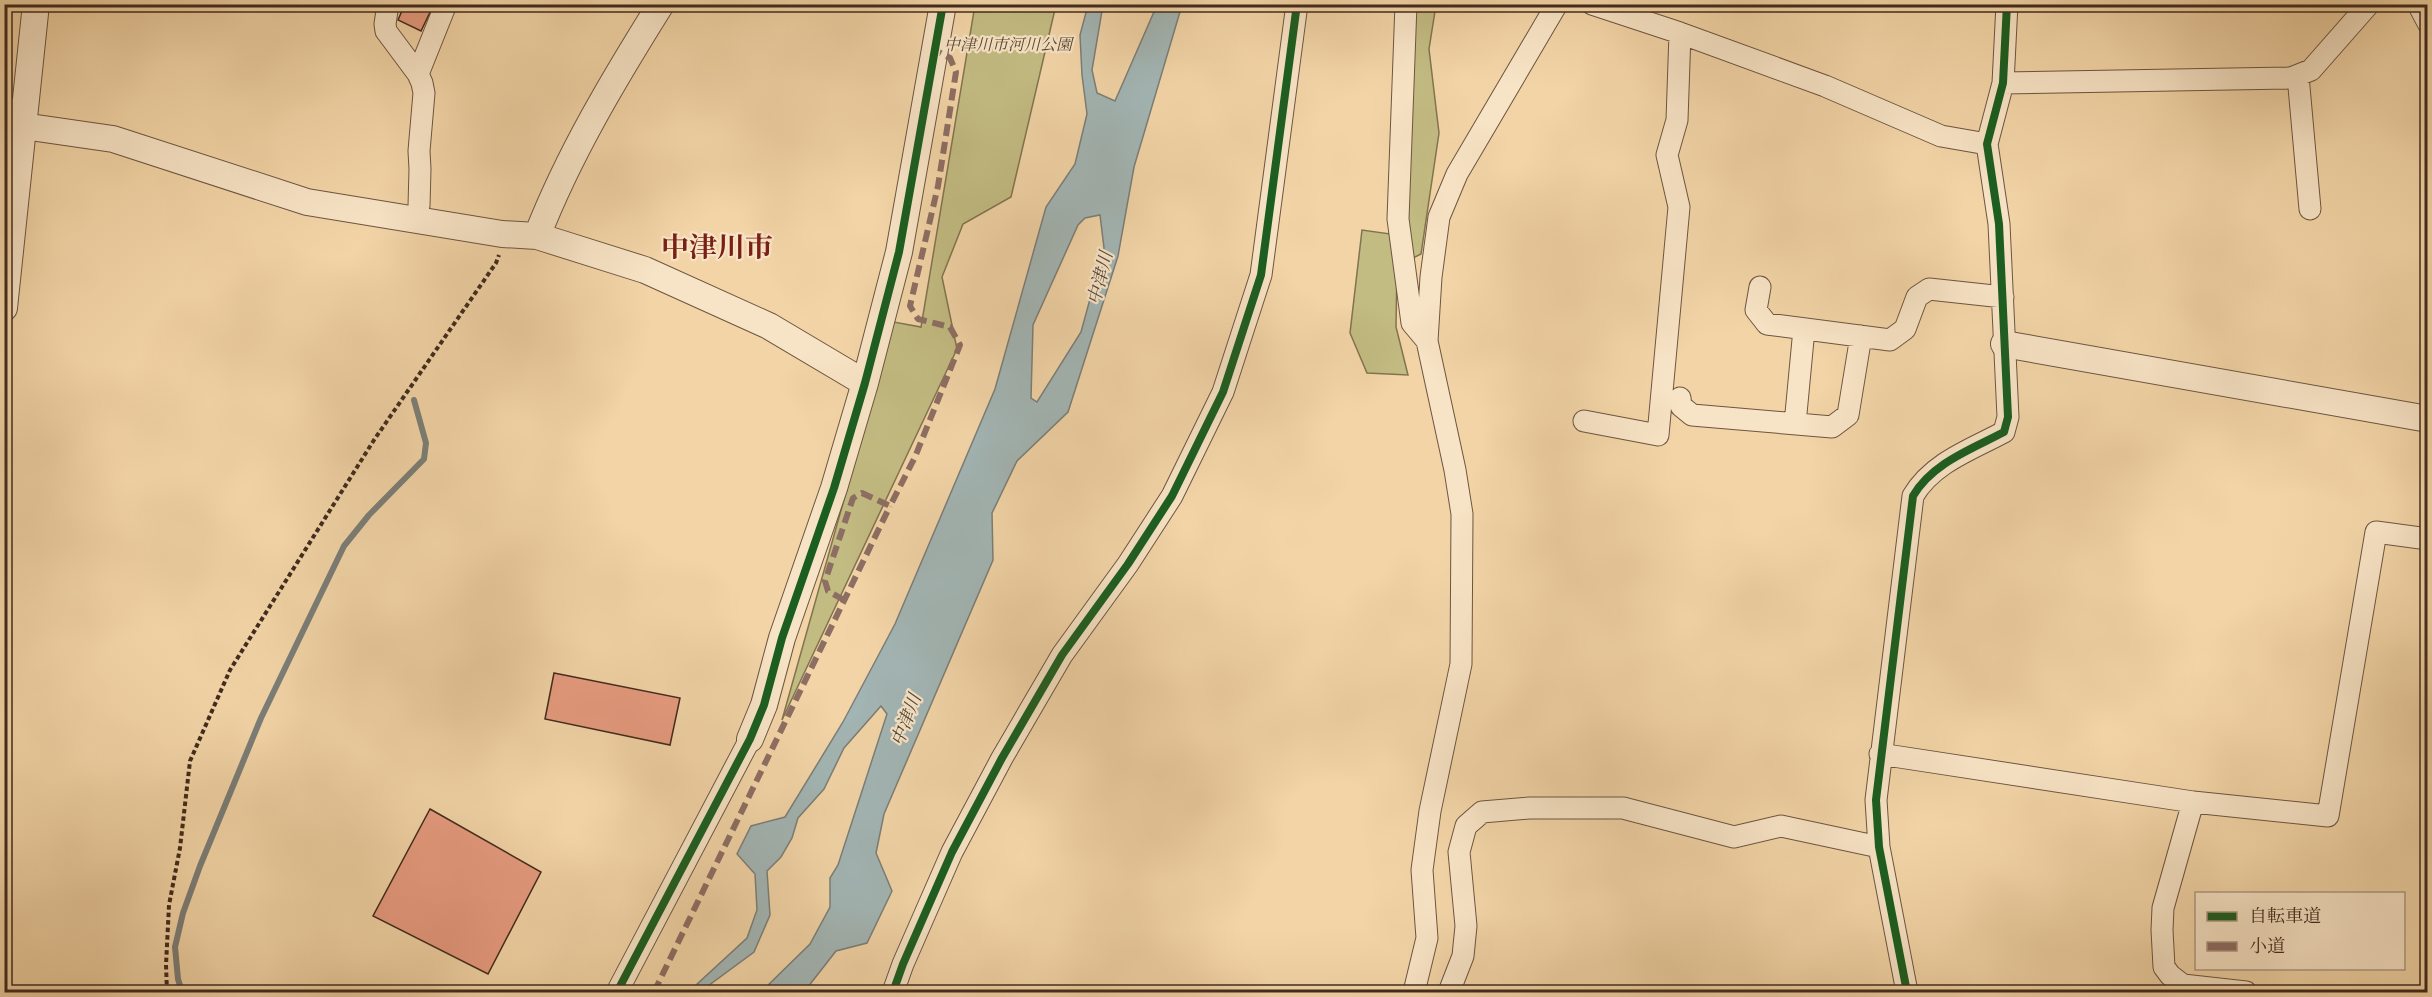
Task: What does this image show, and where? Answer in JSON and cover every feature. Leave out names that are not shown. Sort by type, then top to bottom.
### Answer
[{"type":"street","points":[[4,308],[17,117],[36,4]]},
{"type":"street","points":[[388,4],[386,31],[418,74],[423,93],[419,151],[419,206]]},
{"type":"street","points":[[418,74],[446,4]]},
{"type":"street","points":[[537,236],[552,197],[582,137],[661,4]]},
{"type":"street","points":[[616,993],[750,739],[764,705],[782,638],[834,488],[865,383],[899,252],[943,4]]},
{"type":"street","points":[[893,993],[903,964],[952,852],[1002,758],[1062,655],[1128,564],[1172,496],[1223,392],[1261,275],[1297,4]]},
{"type":"street","points":[[1406,4],[1398,219],[1412,323],[1427,341]]},
{"type":"street","points":[[1414,993],[1427,938],[1422,870],[1430,811],[1461,664],[1462,514],[1455,470],[1427,341],[1431,277],[1439,217],[1457,174],[1557,4]]},
{"type":"street","points":[[1592,4],[1680,33],[1825,86],[1941,136],[1987,144]]},
{"type":"street","points":[[1907,993],[1879,847],[1876,800],[1880,754],[1913,496],[1922,481],[1938,467],[2004,432],[2008,417],[1999,224],[1987,144],[2003,83],[2007,4]]},
{"type":"street","points":[[2003,83],[2291,78],[2311,70],[2369,4]]},
{"type":"street","points":[[2418,4],[2427,23]]},
{"type":"street","points":[[1584,421],[1658,435],[1679,207],[1667,155],[1677,120],[1680,33]]},
{"type":"street","points":[[2298,75],[2310,208]]},
{"type":"street","points":[[17,117],[113,139],[307,202],[502,234],[537,236],[645,270],[686,288],[769,326],[865,383]]},
{"type":"street","points":[[1760,287],[1756,310],[1767,324],[1890,340],[1905,329],[1917,297],[1929,289],[2003,297]]},
{"type":"street","points":[[1795,424],[1804,329]]},
{"type":"street","points":[[1680,398],[1681,406],[1692,415],[1832,427],[1848,415],[1861,336]]},
{"type":"street","points":[[2004,344],[2427,419]]},
{"type":"street","points":[[1880,754],[2193,802],[2328,816],[2376,532],[2427,539]]},
{"type":"street","points":[[2193,802],[2163,908],[2164,967],[2170,975],[2184,985],[2246,993]]},
{"type":"street","points":[[1449,993],[1463,956],[1466,926],[1459,852],[1466,826],[1482,812],[1528,808],[1623,808],[1734,837],[1781,826],[1879,847]]},
{"type":"path","points":[[167,993],[169,905],[180,848],[190,761],[230,669],[374,440],[496,263],[500,251]]},
{"type":"green space","name":"中津川市河川公園","points":[[975,5],[1056,5],[1011,197],[963,224],[942,277],[957,349],[782,720],[894,322],[921,327]]},
{"type":"green space","points":[[1410,5],[1436,5],[1429,49],[1439,133],[1421,254],[1397,266],[1396,327],[1408,375],[1367,373],[1350,333],[1362,230],[1390,234]]},
{"type":"water","name":"中津川","points":[[1088,5],[1103,5],[1092,70],[1097,93],[1115,101],[1157,5],[1182,5],[1134,167],[1118,256],[1068,412],[1017,461],[992,513],[993,560],[884,814],[876,853],[892,891],[867,943],[836,951],[804,992],[761,992],[810,944],[830,907],[830,878],[838,865],[887,714],[881,706],[844,748],[824,789],[798,818],[792,838],[781,857],[767,871],[770,915],[754,952],[708,986],[705,992],[692,992],[695,986],[747,938],[757,910],[755,874],[737,854],[751,826],[785,817],[843,722],[895,624],[995,389],[1046,207],[1075,164],[1087,114],[1080,35]],"holes":[[[1100,215],[1104,248],[1081,332],[1037,402],[1031,398],[1033,325],[1078,225],[1085,218]]]},
{"type":"building","points":[[405,4],[434,4],[421,31],[398,20]]},
{"type":"building","points":[[554,673],[680,698],[670,745],[545,719]]},
{"type":"building","points":[[430,809],[541,872],[488,974],[373,916]]},
{"type":"waterway","points":[[182,992],[178,979],[175,947],[183,913],[261,718],[344,546],[369,515],[424,459],[426,443],[414,400]]},
{"type":"marked path","points":[[844,600],[828,591],[825,581],[853,498],[862,493],[890,506],[915,457],[960,345],[950,327],[918,319],[910,306],[938,186],[956,72],[950,58],[935,50]]},
{"type":"marked path","points":[[654,992],[890,506]]},
{"type":"cycle path","points":[[617,992],[750,739],[764,705],[782,638],[834,488],[865,383],[899,252],[943,4]]},
{"type":"cycle path","points":[[893,992],[952,852],[1002,758],[1062,655],[1128,564],[1172,496],[1223,392],[1261,275],[1297,4]]},
{"type":"cycle path","points":[[1907,992],[1879,847],[1876,800],[1913,496],[1921,484],[1942,466],[2004,432],[2008,417],[1999,224],[1987,144],[2003,83],[2007,4]]},
{"type":"district","name":"中津川市","points":[[717,247]]}]
